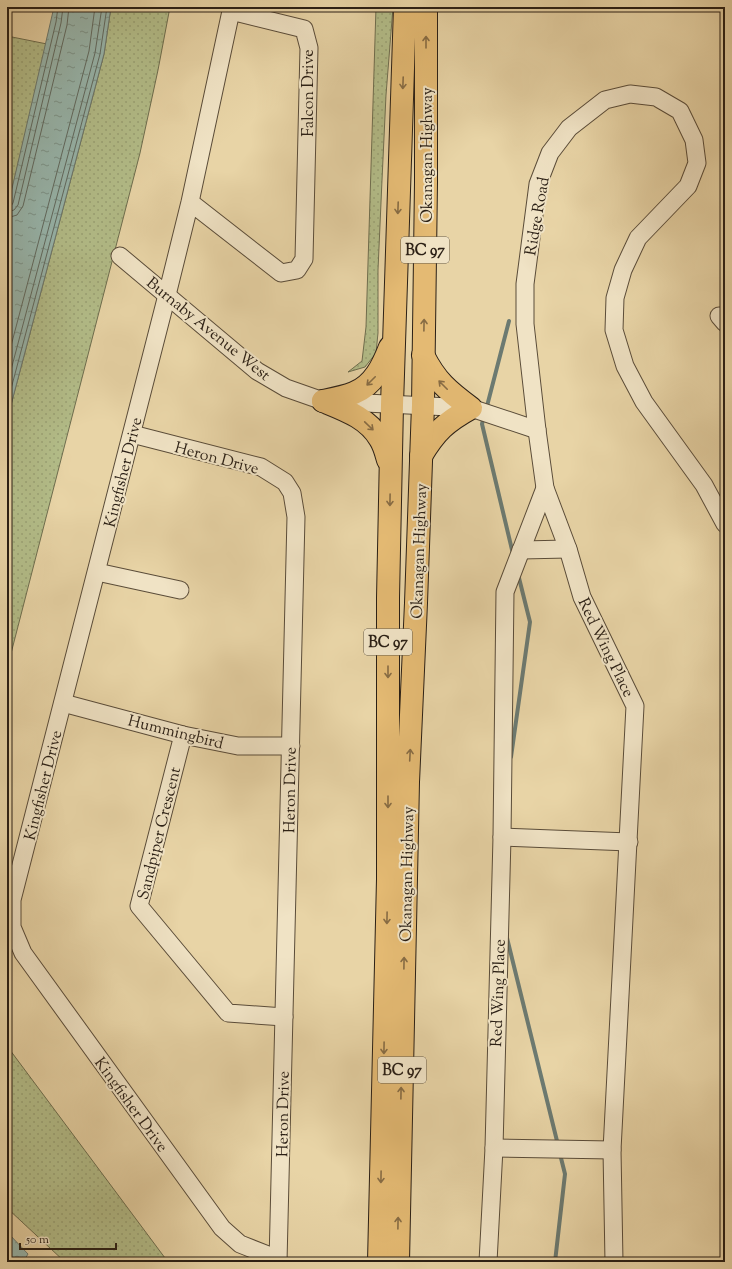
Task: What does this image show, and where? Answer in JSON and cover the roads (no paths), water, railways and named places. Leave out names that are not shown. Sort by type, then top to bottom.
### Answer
[{"type":"highway","name":"Okanagan Highway","points":[[379,1262],[388,878],[388,598],[394,334],[405,7]]},
{"type":"highway","name":"Okanagan Highway","points":[[398,1262],[408,812],[423,406],[426,182],[426,7]]},
{"type":"highway","points":[[323,401],[355,393],[372,382],[384,362],[394,334]]},
{"type":"highway","points":[[421,456],[441,428],[454,417],[471,408],[442,384],[432,371],[423,355]]},
{"type":"highway","points":[[323,401],[353,414],[370,425],[381,440],[391,467]]},
{"type":"street","name":"Falcon Drive","points":[[167,295],[190,202],[231,9],[304,29],[309,48],[304,259],[297,270],[281,273],[190,202]]},
{"type":"street","name":"Ridge Road","points":[[537,430],[525,324],[525,284],[538,184],[550,153],[569,128],[605,100],[630,94],[656,97],[680,112],[694,140],[697,163],[688,186],[638,238],[622,270],[614,301],[614,330],[625,366],[644,402],[704,485],[725,524]]},
{"type":"street","name":"Burnaby Avenue West","points":[[120,256],[258,371],[286,388],[323,401],[471,408],[537,430]]},
{"type":"street","name":"Kingfisher Drive","points":[[167,295],[12,900],[12,927],[23,953],[222,1228],[240,1244],[278,1260]]},
{"type":"street","points":[[537,430],[545,488]]},
{"type":"street","name":"Heron Drive","points":[[132,434],[261,467],[285,482],[292,493],[296,517],[278,1260]]},
{"type":"street","name":"Red Wing Place","points":[[545,488],[568,549],[582,597],[635,706],[612,1150],[614,1262]]},
{"type":"street","name":"Red Wing Place","points":[[488,1262],[494,1148],[502,837],[505,592],[545,488]]},
{"type":"street","points":[[521,550],[568,549]]},
{"type":"street","points":[[97,572],[180,590]]},
{"type":"street","name":"Hummingbird","points":[[63,703],[183,734],[238,746],[290,746]]},
{"type":"street","name":"Sandpiper Crescent","points":[[183,734],[139,906],[228,1013],[284,1017]]},
{"type":"street","points":[[502,837],[629,842]]},
{"type":"street","points":[[494,1148],[612,1150]]},
{"type":"water","points":[[54,7],[111,7],[104,54],[7,420],[7,210]]},
{"type":"water","points":[[8,1233],[28,1254],[23,1262],[7,1262]]},
{"type":"waterway","points":[[486,410],[509,321]]},
{"type":"waterway","points":[[484,416],[482,424],[513,554]]},
{"type":"waterway","points":[[511,757],[530,622],[518,574]]},
{"type":"waterway","points":[[507,938],[558,1145]]},
{"type":"waterway","points":[[555,1262],[565,1174],[560,1154]]}]
